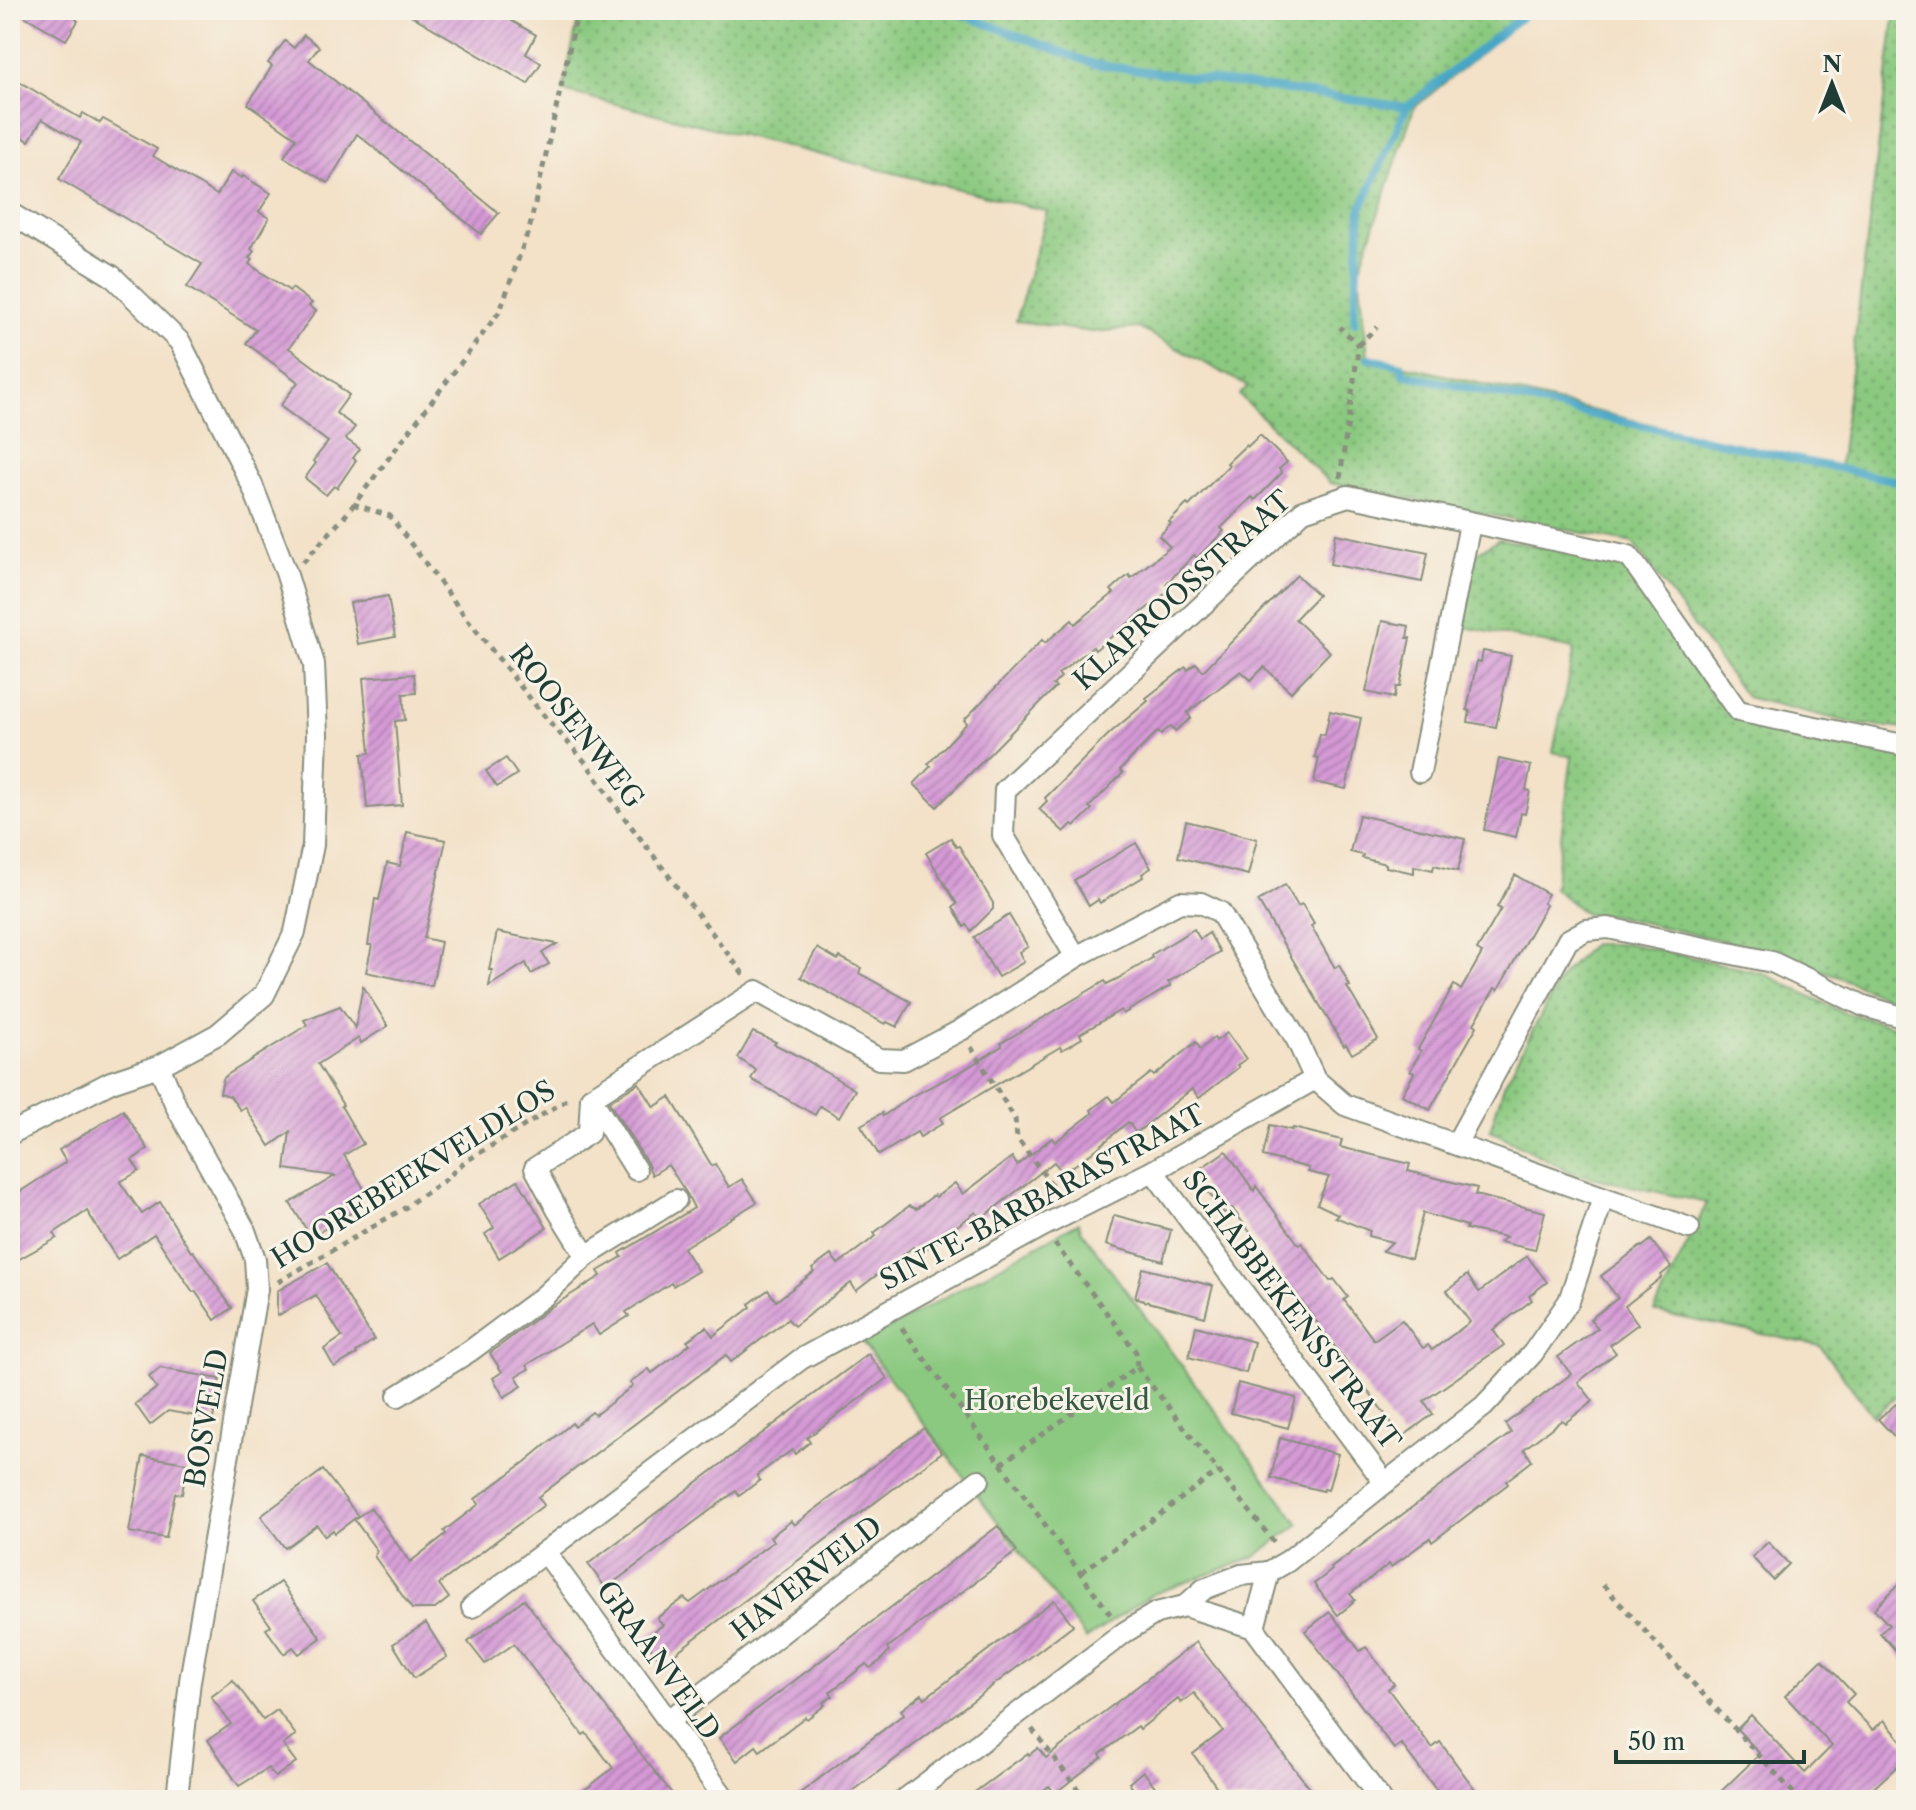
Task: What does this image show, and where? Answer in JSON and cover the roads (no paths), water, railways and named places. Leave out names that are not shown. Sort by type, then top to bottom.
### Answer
[{"type":"street","points":[[10,213],[112,276],[180,342],[252,485],[286,572],[314,664],[317,735],[313,845],[295,932],[264,995],[218,1034],[159,1066],[111,1082],[10,1134]]},
{"type":"street","name":"KLAPROOSSTRAAT","points":[[1076,957],[1003,835],[1005,790],[1303,511],[1348,496],[1629,556],[1738,711],[1903,745],[1906,743]]},
{"type":"street","points":[[1420,772],[1470,524]]},
{"type":"street","points":[[591,1098],[757,991],[879,1059],[904,1060],[961,1030],[1076,957],[1180,902],[1201,903],[1220,912],[1297,1040],[1315,1079],[1345,1105],[1689,1228]]},
{"type":"street","points":[[1456,1144],[1568,940],[1586,930],[1608,928],[1772,962],[1864,1006],[1906,1018]]},
{"type":"street","name":"BOSVELD","points":[[159,1066],[177,1108],[244,1228],[255,1259],[257,1289],[190,1681],[179,1800]]},
{"type":"street","name":"SINTE-BARBARASTRAAT","points":[[472,1607],[801,1359],[1070,1212],[1153,1171],[1315,1079]]},
{"type":"street","points":[[591,1098],[636,1170]]},
{"type":"street","points":[[586,1256],[535,1168],[589,1133],[591,1098]]},
{"type":"street","name":"SCHABBEKENSSTRAAT","points":[[1153,1171],[1385,1483]]},
{"type":"street","points":[[904,1800],[1125,1632],[1156,1613],[1185,1606],[1204,1589],[1241,1575],[1269,1572],[1288,1561],[1484,1406],[1533,1353],[1569,1301],[1603,1198]]},
{"type":"street","points":[[398,1396],[482,1342],[544,1296],[586,1256],[676,1200]]},
{"type":"street","name":"HAVERVELD","points":[[668,1721],[979,1480]]},
{"type":"street","name":"GRAANVELD","points":[[546,1553],[726,1800]]},
{"type":"street","points":[[1254,1628],[1269,1572]]},
{"type":"street","points":[[1185,1606],[1254,1628],[1381,1800]]},
{"type":"waterway","points":[[955,10],[1094,64],[1407,107],[1361,208],[1355,322]]},
{"type":"waterway","points":[[1407,107],[1530,10]]},
{"type":"waterway","points":[[1368,358],[1402,366],[1403,374],[1906,483]]},
{"type":"park label","name":"Horebekeveld","points":[[1057,1400]]}]
